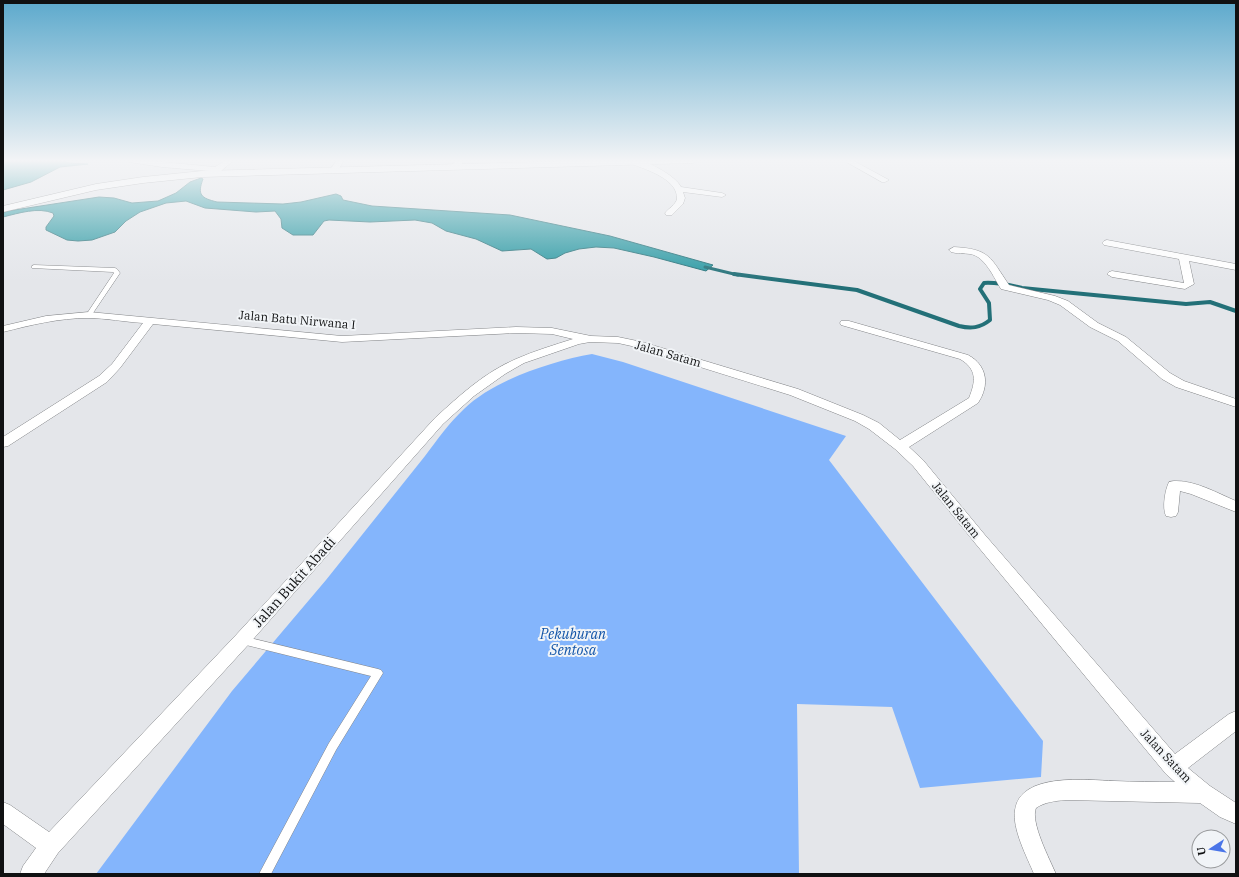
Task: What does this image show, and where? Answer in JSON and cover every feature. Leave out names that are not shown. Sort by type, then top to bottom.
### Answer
[{"type":"street","points":[[3,209],[37,201]]},
{"type":"street","points":[[669,213],[680,201]]},
{"type":"street","points":[[1107,243],[1236,267]]},
{"type":"street","points":[[954,250],[978,252],[989,263],[1002,282],[1012,289],[1051,298],[1064,303],[1094,325],[1122,339],[1166,376],[1180,384],[1236,403]]},
{"type":"street","points":[[1112,274],[1185,286],[1189,284],[1189,281],[1183,257]]},
{"type":"street","name":"Jalan Batu Nirwana I","points":[[3,329],[58,316],[88,315],[342,339],[522,330],[552,331],[590,339]]},
{"type":"street","points":[[3,443],[103,379],[116,366],[151,320]]},
{"type":"street","points":[[845,323],[961,356],[972,361],[978,369],[980,380],[974,400],[900,446]]},
{"type":"street","name":"Jalan Satam","points":[[590,339],[618,340],[638,344],[794,392],[859,418],[874,426],[900,446],[918,463],[980,539],[1173,767],[1219,806],[1236,814]]},
{"type":"street","name":"Jalan Bukit Abadi","points":[[31,874],[51,846],[242,640],[439,421],[470,392],[501,371],[520,361],[577,341],[590,339]]},
{"type":"street","points":[[1172,512],[1172,490],[1174,486],[1186,487],[1236,507]]},
{"type":"street","points":[[1173,767],[1236,720]]},
{"type":"street","points":[[1045,874],[1032,842],[1025,818],[1025,808],[1030,801],[1052,792],[1066,790],[1202,793]]},
{"type":"street","points":[[3,812],[51,846]]},
{"type":"lane","points":[[34,267],[115,270],[117,273],[88,315]]},
{"type":"lane","points":[[242,640],[378,673],[363,695],[320,770],[265,874]]},
{"type":"green space","name":"Pekuburan Sentosa","points":[[592,354],[623,362],[846,436],[829,460],[1043,741],[1041,777],[920,788],[892,707],[797,704],[799,874],[96,874],[232,691],[326,580],[443,432],[459,414],[476,399],[491,389],[524,373],[559,361]]},
{"type":"shaded area","points":[[73,201],[125,201],[132,203],[158,201],[213,201],[283,204],[306,201],[347,201],[372,206],[510,215],[610,236],[713,265],[706,271],[614,248],[596,247],[579,249],[565,253],[556,258],[547,259],[531,249],[502,251],[476,239],[446,231],[432,223],[415,220],[370,222],[329,220],[324,221],[313,235],[293,235],[282,228],[281,219],[275,211],[256,212],[205,208],[186,201],[166,203],[140,212],[126,221],[115,232],[92,240],[67,240],[46,230],[46,227],[54,216],[53,213],[47,211],[28,211],[3,217],[3,213],[8,211]]},
{"type":"waterway","points":[[705,267],[738,275]]},
{"type":"waterway","points":[[734,274],[857,290],[959,326],[968,327],[979,326],[990,320],[989,303],[980,289],[984,283],[998,283],[1022,288],[1186,304],[1210,302],[1236,311]]}]
